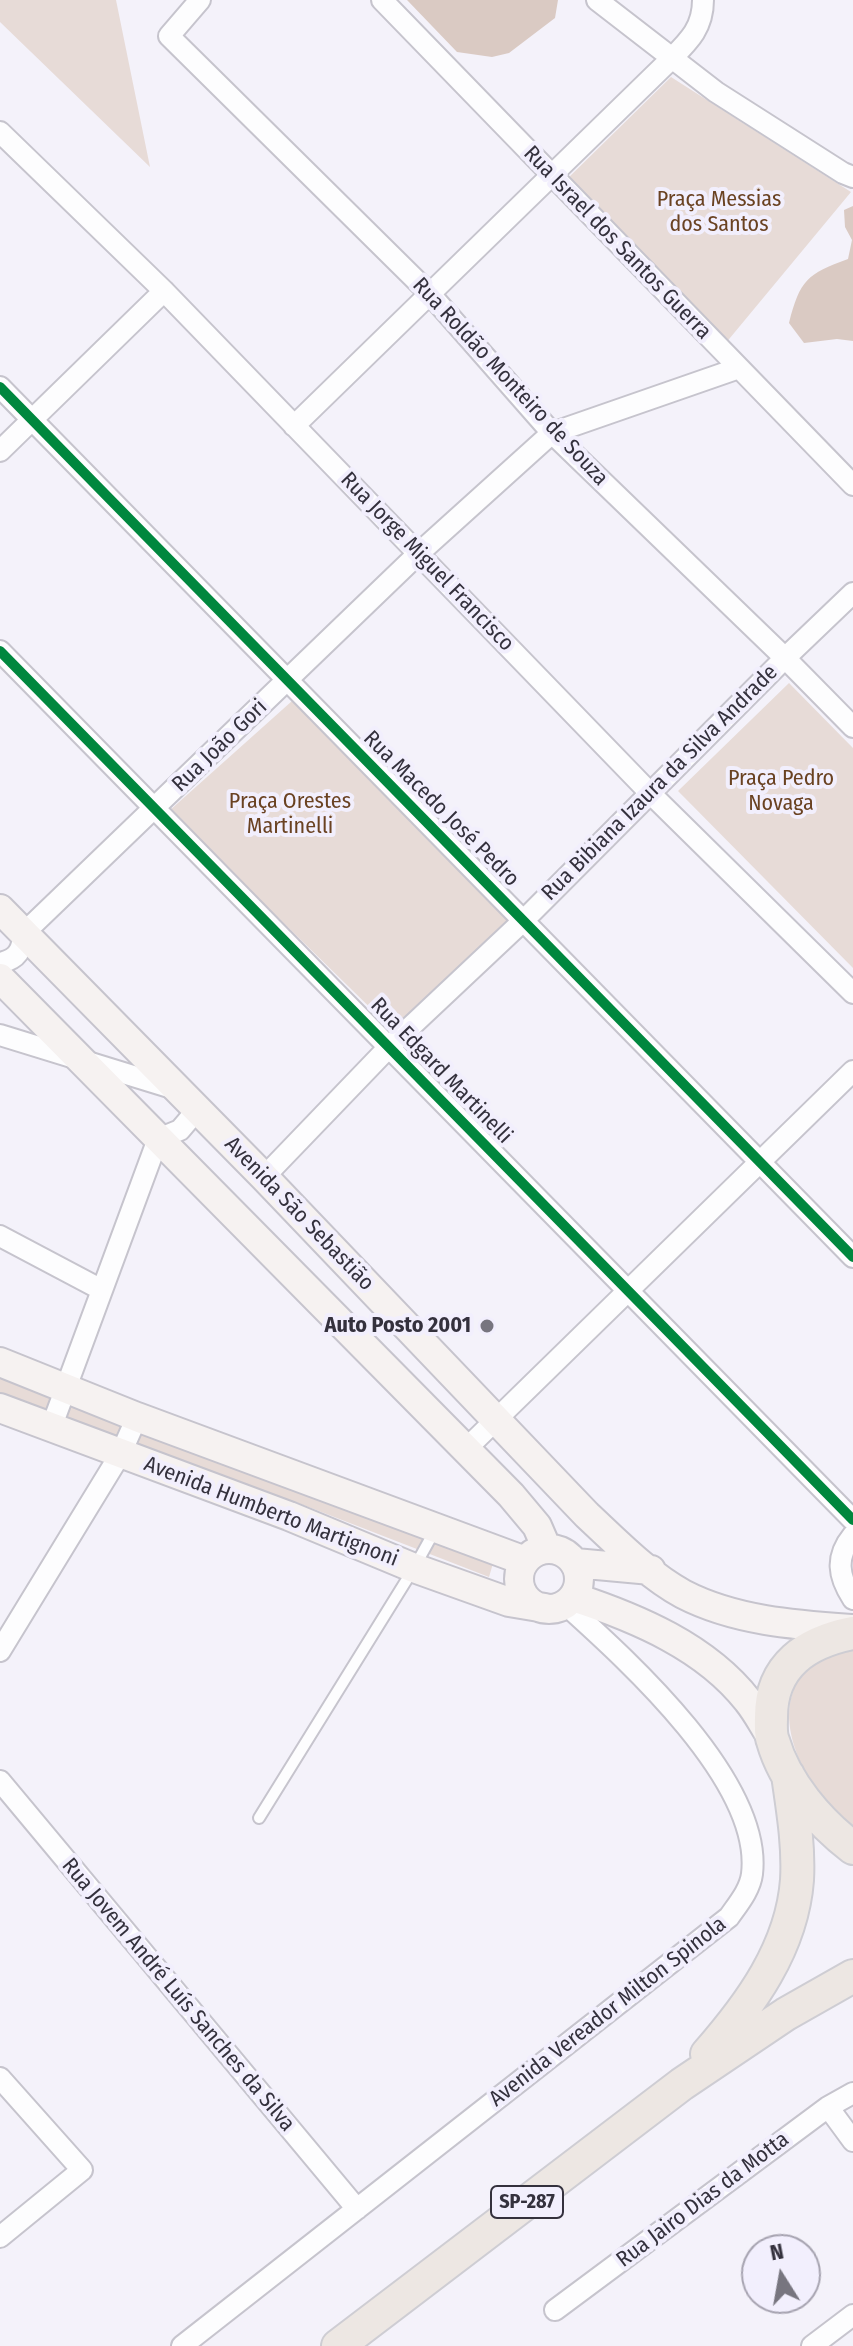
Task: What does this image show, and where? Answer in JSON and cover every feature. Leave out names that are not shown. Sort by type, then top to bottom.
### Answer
[{"type":"main road","name":"Avenida São Sebastião","points":[[0,909],[12,931],[264,1177],[619,1545],[682,1593],[750,1617],[853,1631]]},
{"type":"main road","name":"Avenida São Sebastião","points":[[0,978],[467,1448],[537,1526],[536,1555]]},
{"type":"main road","points":[[404,1385],[434,1354]]},
{"type":"main road","name":"Avenida Humberto Martignoni","points":[[0,1362],[137,1417],[435,1528],[536,1555]]},
{"type":"main road","name":"Avenida Humberto Martignoni","points":[[0,1408],[509,1602],[604,1607],[672,1638],[719,1671],[748,1701],[772,1738]]},
{"type":"main road","points":[[564,1552],[575,1563],[580,1580],[561,1603],[527,1599],[522,1592],[519,1580],[536,1555],[564,1552]]},
{"type":"main road","points":[[575,1563],[656,1574]]},
{"type":"main road","points":[[604,1607],[611,1596],[625,1586],[656,1574]]},
{"type":"main road","points":[[853,1631],[822,1640],[804,1650],[787,1666],[777,1683],[771,1707],[772,1738],[788,1775],[809,1807],[853,1848]]},
{"type":"main road","name":"SP-287","points":[[682,2084],[739,2018],[774,1961],[791,1916],[797,1881],[796,1840],[788,1775]]},
{"type":"main road","name":"SP-287","points":[[338,2346],[365,2333],[682,2084],[786,2014],[853,1976]]},
{"type":"street","name":"Rua Roldão Monteiro de Souza","points":[[200,0],[169,36],[430,294],[552,433],[853,727]]},
{"type":"street","name":"Rua Israel dos Santos Guerra","points":[[382,0],[853,485]]},
{"type":"street","points":[[597,0],[716,92],[853,177]]},
{"type":"street","points":[[294,426],[672,58],[694,35],[701,20],[703,0]]},
{"type":"street","name":"Rua Jorge Miguel Francisco","points":[[2,138],[164,291],[651,794],[853,993]]},
{"type":"street","points":[[0,451],[164,291]]},
{"type":"street","name":"Rua João Gori","points":[[0,963],[18,955],[12,931],[155,809],[419,553],[552,433],[739,368]]},
{"type":"street","name":"Rua Macedo José Pedro","points":[[0,387],[853,1257]]},
{"type":"street","name":"Rua Bibiana Izaura da Silva Andrade","points":[[264,1177],[389,1047],[523,921],[853,593]]},
{"type":"street","name":"Rua Edgard Martinelli","points":[[0,651],[853,1520]]},
{"type":"street","points":[[0,1035],[176,1089]]},
{"type":"street","points":[[467,1448],[853,1071]]},
{"type":"street","points":[[51,1428],[158,1139],[180,1130],[197,1110]]},
{"type":"street","points":[[0,1236],[102,1290]]},
{"type":"street","points":[[0,1651],[121,1453],[137,1417]]},
{"type":"street","points":[[853,1535],[844,1546],[839,1563],[844,1583],[853,1599]]},
{"type":"street","name":"Avenida Vereador Milton Spinola","points":[[182,2346],[729,1917],[743,1898],[752,1877],[752,1854],[746,1826],[729,1790],[701,1745],[657,1691],[561,1603]]},
{"type":"street","name":"Rua Jovem André Luís Sanches da Silva","points":[[0,1781],[357,2209]]},
{"type":"street","points":[[0,2078],[82,2170],[0,2237]]},
{"type":"street","name":"Rua Jairo Dias da Motta","points":[[555,2310],[828,2107],[853,2093]]},
{"type":"street","points":[[828,2107],[853,2141]]},
{"type":"street","points":[[812,2346],[853,2315]]},
{"type":"lane","points":[[259,1818],[414,1568],[435,1528]]},
{"type":"green space","points":[[0,0],[116,0],[150,167],[0,22]]},
{"type":"green space","name":"Praça Messias dos Santos","points":[[671,77],[851,192],[725,344],[565,181]]},
{"type":"green space","name":"Praça Pedro Novaga","points":[[789,683],[853,748],[853,968],[678,791]]},
{"type":"green space","name":"Praça Orestes Martinelli","points":[[292,701],[510,922],[395,1032],[169,811]]},
{"type":"green space","points":[[0,1377],[494,1560],[489,1577],[293,1501],[0,1398]]},
{"type":"green space","points":[[853,1647],[853,1827],[826,1802],[805,1770],[796,1752],[789,1714],[799,1679],[813,1664]]},
{"type":"shaded area","points":[[407,0],[558,0],[555,18],[509,53],[492,57],[457,52]]},
{"type":"shaded area","points":[[853,206],[853,341],[837,339],[804,343],[789,323],[797,297],[807,280],[823,269],[848,259],[852,240],[845,227],[844,210]]},
{"type":"cycle path","points":[[0,387],[853,1257]]},
{"type":"cycle path","points":[[0,651],[853,1520]]},
{"type":"place","name":"Auto Posto 2001","points":[[487,1326]]}]
